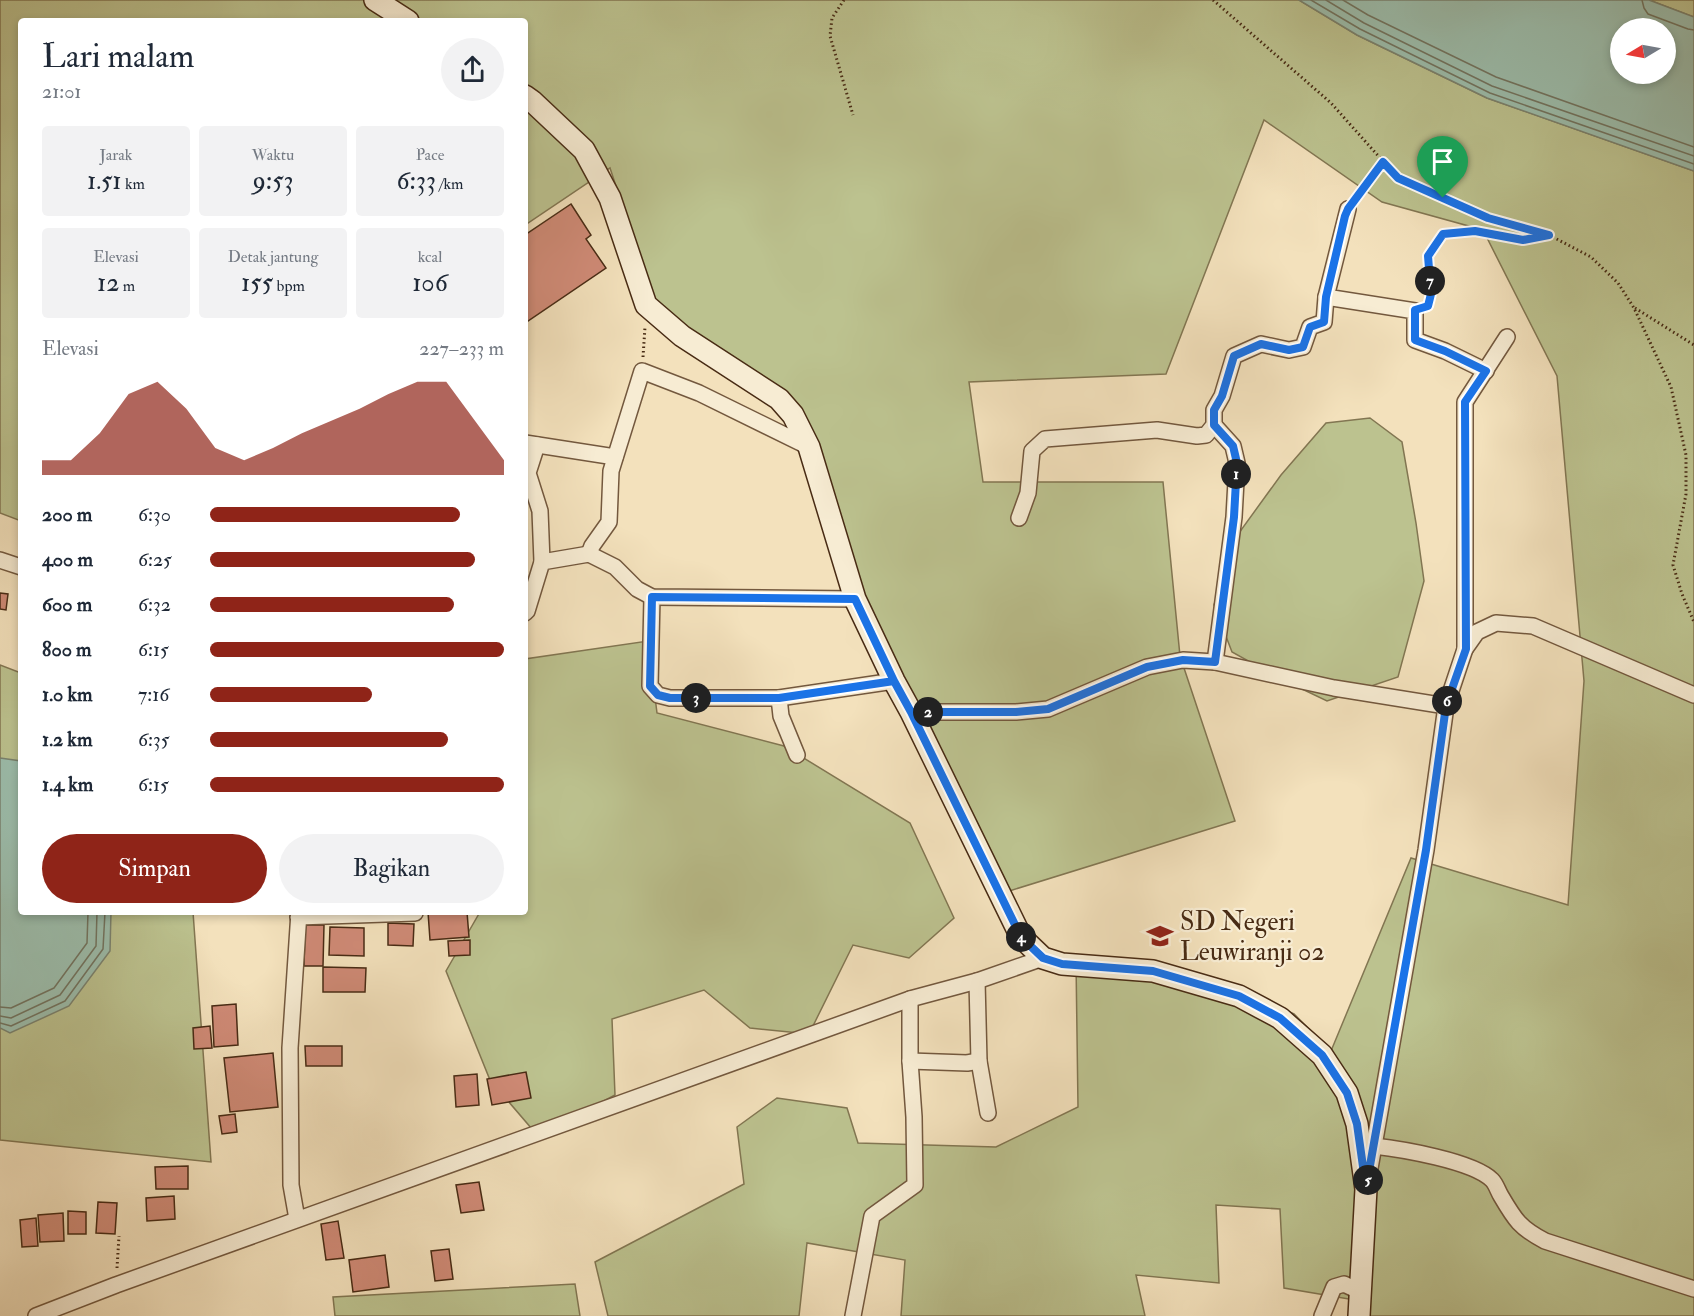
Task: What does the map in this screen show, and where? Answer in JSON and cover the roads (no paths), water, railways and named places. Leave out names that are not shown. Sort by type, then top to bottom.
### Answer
[{"type":"main road","points":[[375,0],[403,18]]},
{"type":"main road","points":[[528,98],[584,150],[610,198],[646,305],[682,336],[780,399],[793,415],[809,447],[855,599],[1021,937],[1043,958],[1062,964],[1153,971],[1239,996],[1280,1018],[1322,1055],[1347,1093],[1357,1124],[1366,1188],[1359,1316]]},
{"type":"street","points":[[1019,519],[1028,493],[1032,450],[1045,439],[1157,430],[1197,436],[1206,435],[1214,425],[1214,410],[1222,396],[1234,356],[1261,344],[1289,350],[1303,347],[1310,327],[1324,322],[1326,297],[1348,209]]},
{"type":"street","points":[[1326,297],[1415,310],[1415,340],[1445,351],[1486,371]]},
{"type":"street","points":[[1466,649],[1465,402],[1507,337]]},
{"type":"street","points":[[589,554],[609,522],[611,471],[642,371],[699,393],[809,447]]},
{"type":"street","points":[[1214,425],[1233,446],[1237,463],[1234,517],[1215,662]]},
{"type":"street","points":[[528,608],[542,562],[540,511],[528,473],[531,444],[615,457]]},
{"type":"street","points":[[542,562],[589,554],[615,567],[637,589],[652,597],[855,599]]},
{"type":"street","points":[[0,560],[18,566]]},
{"type":"street","points":[[652,597],[650,686],[658,695],[670,698],[779,698],[894,681]]},
{"type":"street","points":[[1366,1188],[1426,850],[1446,706],[1466,649],[1477,632],[1496,623],[1533,626],[1694,694]]},
{"type":"street","points":[[911,712],[1016,712],[1048,709],[1147,667],[1183,660],[1215,662],[1334,688],[1446,706]]},
{"type":"street","points":[[779,698],[782,716],[797,755]]},
{"type":"street","points":[[297,1219],[291,1185],[290,1048],[299,915]]},
{"type":"street","points":[[36,1316],[297,1219],[910,999],[978,981],[1043,958]]},
{"type":"street","points":[[978,981],[979,1061],[988,1113]]},
{"type":"street","points":[[853,1316],[872,1216],[915,1185],[910,999]]},
{"type":"street","points":[[910,1061],[967,1063],[979,1061]]},
{"type":"street","points":[[1374,1146],[1398,1149],[1470,1166],[1492,1180],[1514,1219],[1527,1232],[1545,1241],[1694,1289]]},
{"type":"street","points":[[1322,1316],[1334,1287],[1344,1284],[1361,1292]]},
{"type":"water","points":[[1299,0],[1649,0],[1694,17],[1694,171],[1487,98],[1357,35]]},
{"type":"water","points":[[0,758],[18,761],[18,915],[111,915],[110,951],[69,1006],[10,1033],[0,1028]]},
{"type":"place","name":"SD Negeri Leuwiranji 02","points":[[1160,936]]}]
